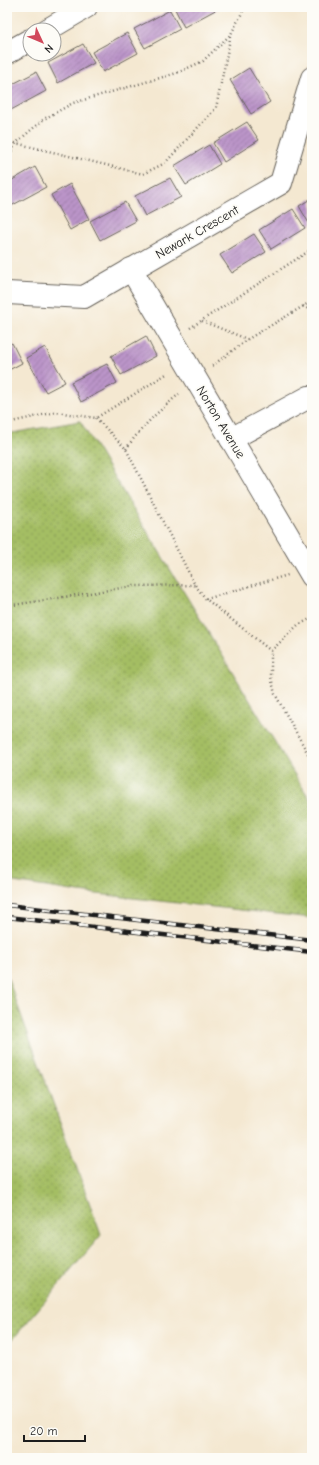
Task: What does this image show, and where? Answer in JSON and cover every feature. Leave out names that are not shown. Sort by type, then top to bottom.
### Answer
[{"type":"street","points":[[60,22],[86,7]]},
{"type":"street","points":[[7,53],[22,45]]},
{"type":"street","name":"Newark Crescent","points":[[7,293],[84,296],[282,182],[312,78]]},
{"type":"street","name":"Norton Avenue","points":[[131,269],[310,573]]},
{"type":"street","points":[[231,439],[309,397]]},
{"type":"path","points":[[7,141],[17,142],[143,174],[165,163],[216,108],[231,34],[245,7]]},
{"type":"path","points":[[7,158],[17,142],[44,119],[73,103],[177,73],[203,61],[231,34]]},
{"type":"path","points":[[173,340],[312,249]]},
{"type":"path","points":[[7,423],[56,412],[96,418],[191,371],[214,363],[248,339],[312,300]]},
{"type":"path","points":[[303,306],[312,311]]},
{"type":"path","points":[[202,321],[248,339]]},
{"type":"path","points":[[126,449],[133,438],[191,371]]},
{"type":"path","points":[[96,418],[126,449],[195,585],[206,599],[271,651]]},
{"type":"path","points":[[206,599],[310,573]]},
{"type":"path","points":[[7,606],[134,586],[195,585]]},
{"type":"path","points":[[312,618],[298,625],[271,651],[271,677],[276,694],[312,761]]},
{"type":"green space","points":[[80,421],[312,803],[312,918],[79,892],[7,881],[7,434]]},
{"type":"green space","points":[[7,976],[101,1235],[7,1346]]},
{"type":"building","points":[[174,7],[221,7],[184,27]]},
{"type":"building","points":[[170,10],[180,29],[145,48],[134,29]]},
{"type":"building","points":[[127,33],[138,53],[103,72],[92,52]]},
{"type":"building","points":[[83,44],[94,63],[58,83],[48,63],[62,62],[62,55]]},
{"type":"building","points":[[249,68],[270,102],[251,114],[230,80]]},
{"type":"building","points":[[36,72],[46,91],[11,110],[7,103],[7,87]]},
{"type":"building","points":[[247,122],[259,140],[224,162],[213,143]]},
{"type":"building","points":[[209,145],[220,164],[186,185],[174,166]]},
{"type":"building","points":[[35,167],[46,187],[11,206],[7,199],[7,183]]},
{"type":"building","points":[[170,178],[181,197],[145,216],[135,196]]},
{"type":"building","points":[[70,184],[89,219],[70,230],[51,195]]},
{"type":"building","points":[[312,198],[312,224],[310,225],[299,206]]},
{"type":"building","points":[[125,202],[136,221],[100,240],[90,221]]},
{"type":"building","points":[[293,209],[305,228],[271,249],[259,230]]},
{"type":"building","points":[[254,234],[266,252],[232,273],[220,255]]},
{"type":"building","points":[[146,336],[156,356],[121,375],[111,356]]},
{"type":"building","points":[[12,343],[22,363],[7,371],[7,346]]},
{"type":"building","points":[[45,347],[65,382],[46,392],[26,358]]},
{"type":"building","points":[[107,364],[117,383],[81,402],[71,382]]},
{"type":"railway","points":[[7,905],[312,940]]},
{"type":"railway","points":[[7,917],[312,952]]}]
